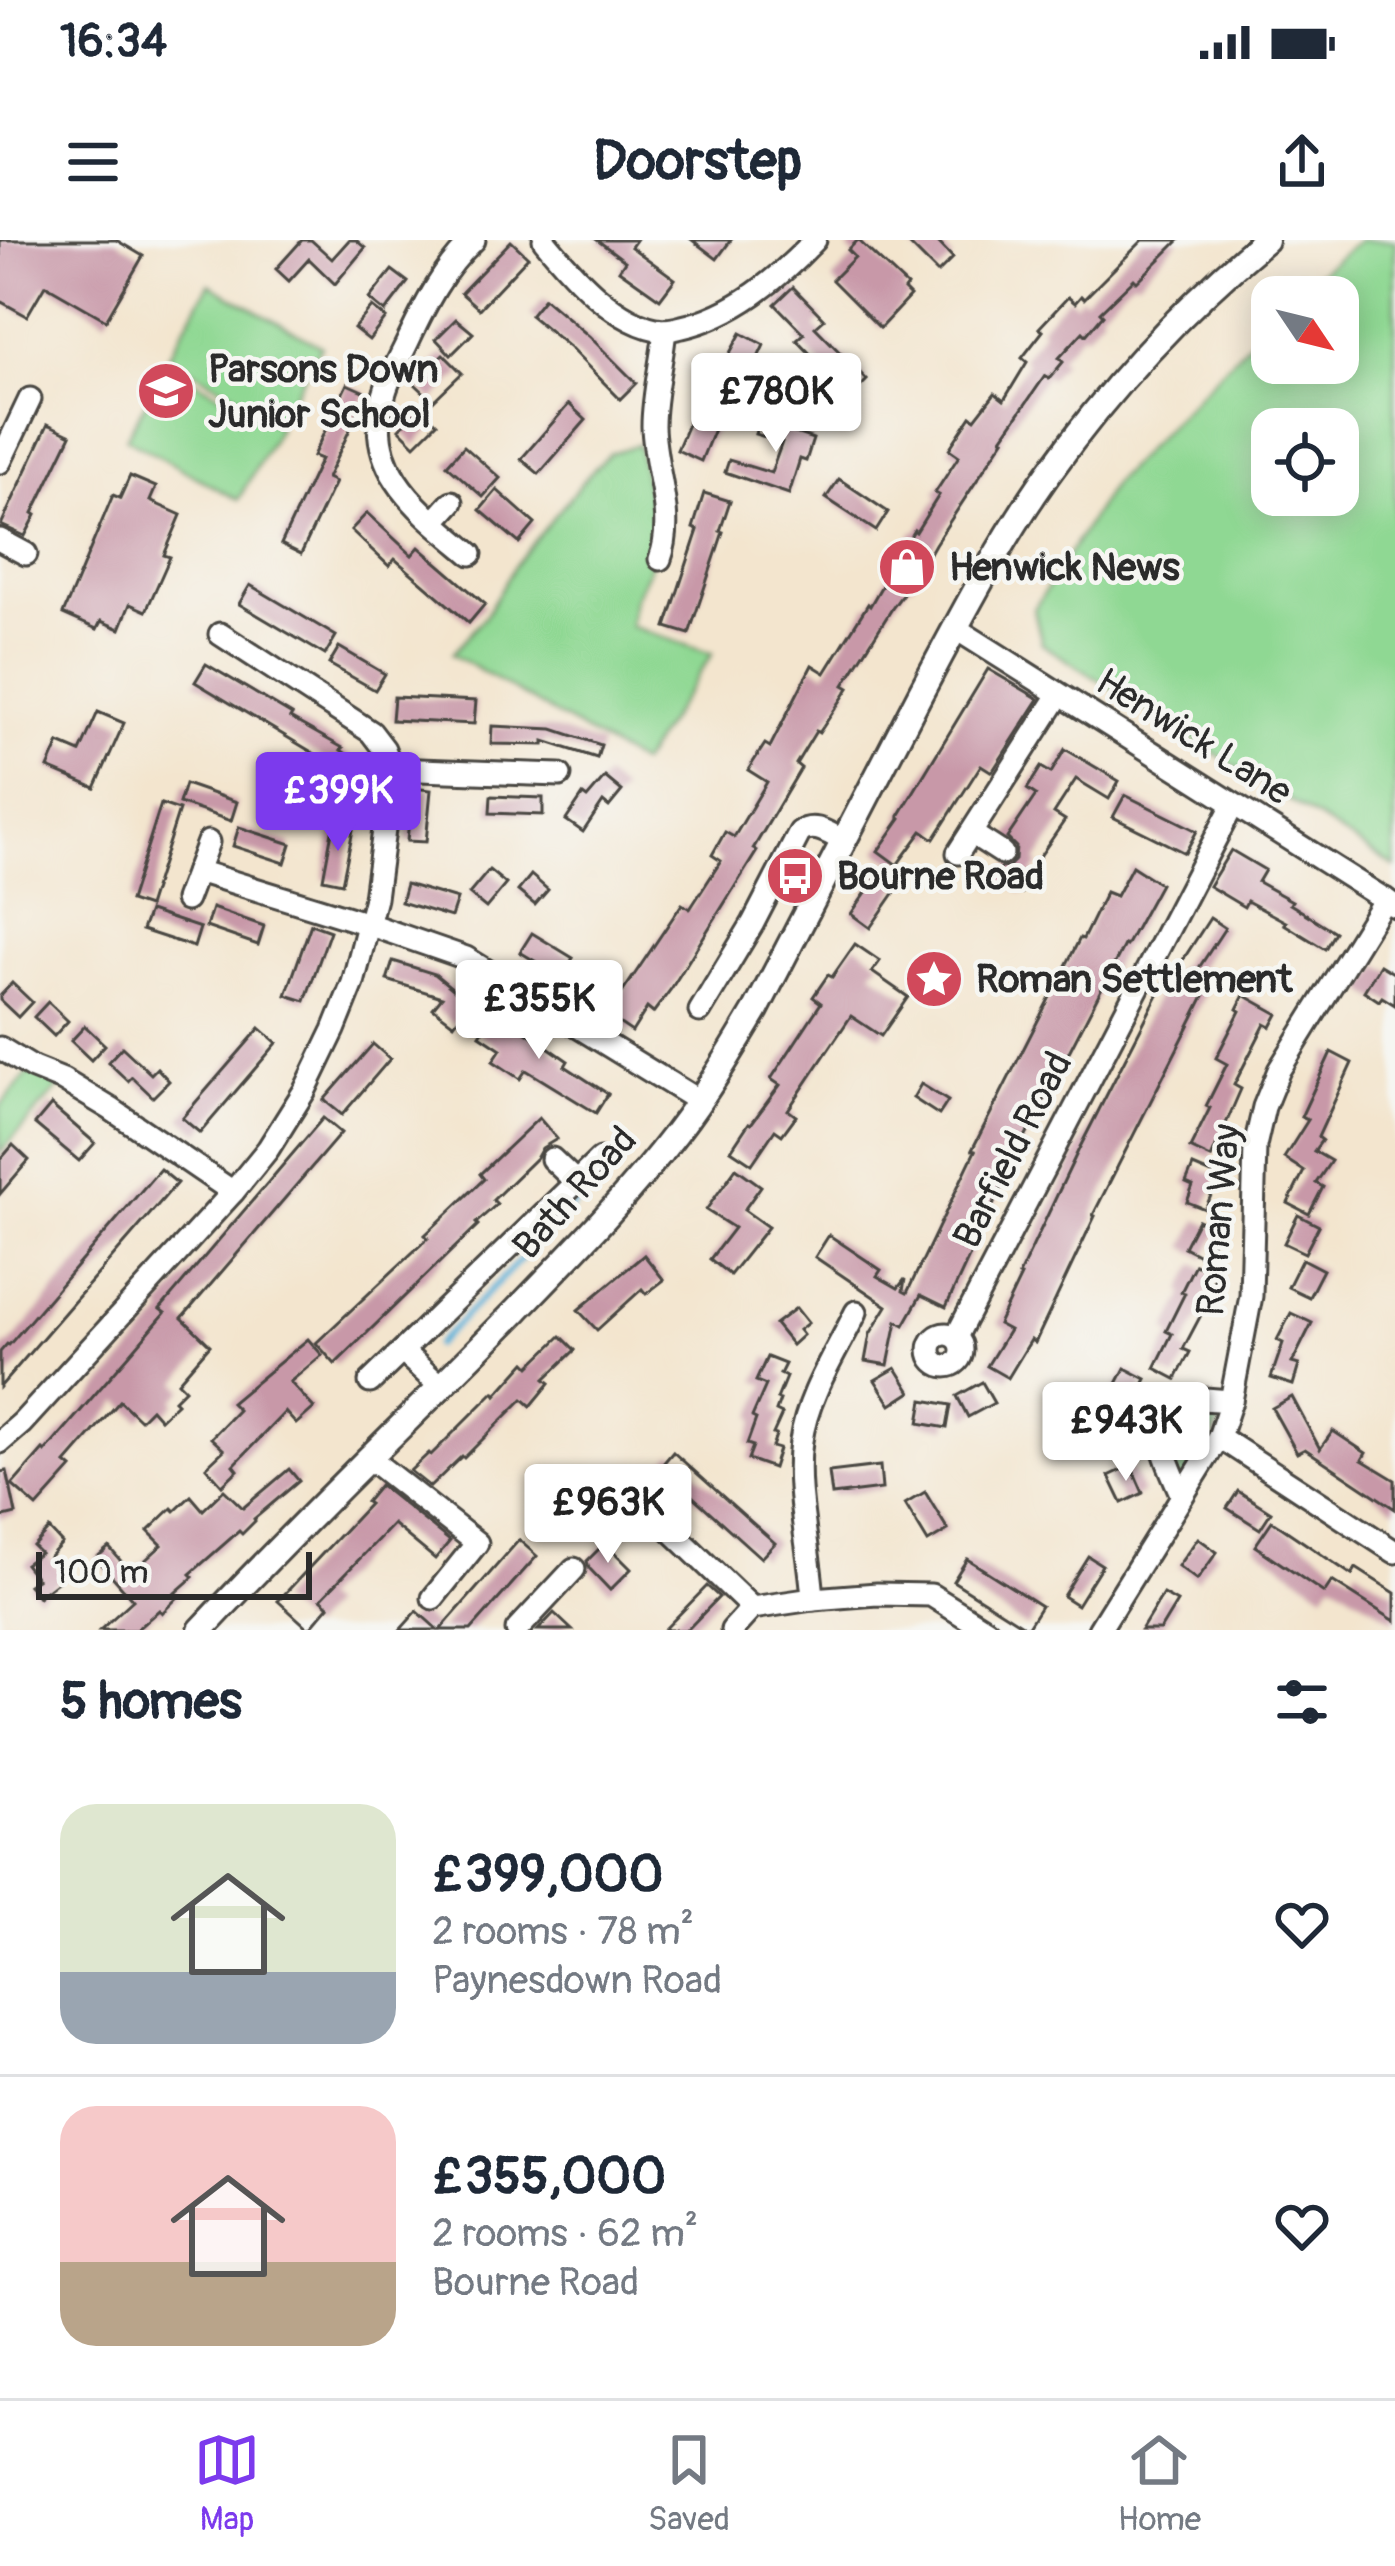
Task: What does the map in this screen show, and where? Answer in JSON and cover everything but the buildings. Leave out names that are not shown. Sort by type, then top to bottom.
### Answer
[{"type":"main road","name":"Bath Road","points":[[201,1630],[575,1250],[631,1189],[699,1101],[756,1010],[990,563],[1048,474],[1166,332],[1264,240]]},
{"type":"street","points":[[470,554],[402,492],[381,444],[380,411],[396,365],[438,281],[474,240]]},
{"type":"street","points":[[544,240],[602,300],[665,330],[724,314],[793,263],[815,240]]},
{"type":"street","points":[[660,559],[666,533],[653,428],[665,330]]},
{"type":"street","points":[[0,462],[30,399]]},
{"type":"street","points":[[662,483],[687,480]]},
{"type":"street","points":[[434,522],[452,502]]},
{"type":"street","points":[[0,540],[26,554]]},
{"type":"street","name":"Henwick Lane","points":[[955,628],[1390,903]]},
{"type":"street","points":[[0,1442],[268,1149],[305,1090],[346,999],[368,924],[392,769],[384,749],[371,732],[220,634]]},
{"type":"street","points":[[958,853],[1059,695]]},
{"type":"street","points":[[392,769],[560,776]]},
{"type":"street","name":"Barfield Road","points":[[956,1337],[1233,805]]},
{"type":"street","points":[[700,1011],[800,832],[816,827],[844,841]]},
{"type":"street","points":[[971,832],[1002,853]]},
{"type":"street","points":[[186,900],[208,842]]},
{"type":"street","points":[[197,871],[466,958],[699,1101]]},
{"type":"street","name":"Roman Way","points":[[1099,1630],[1219,1437],[1231,1401],[1251,1296],[1255,1146],[1264,1107],[1279,1070],[1390,903]]},
{"type":"street","points":[[0,1048],[111,1109],[233,1192]]},
{"type":"street","name":"Bath Road","points":[[552,1159],[575,1181]]},
{"type":"street","name":"Bath Road","points":[[370,1382],[600,1159]]},
{"type":"street","points":[[813,1599],[801,1501],[800,1444],[812,1403],[856,1312]]},
{"type":"street","points":[[403,1352],[441,1388]]},
{"type":"street","points":[[1182,1496],[1162,1444],[1159,1427],[1164,1415],[1182,1401],[1231,1401]]},
{"type":"street","points":[[1219,1437],[1395,1552]]},
{"type":"street","points":[[369,1458],[477,1543],[433,1598]]},
{"type":"street","points":[[634,1496],[752,1608]]},
{"type":"street","points":[[517,1630],[574,1569]]},
{"type":"street","points":[[732,1630],[752,1608],[877,1594],[931,1595],[987,1630]]},
{"type":"green space","points":[[1360,240],[1395,240],[1395,867],[1042,644],[1034,609],[1114,482],[1251,340],[1251,384],[1359,384],[1359,276],[1314,276]]},
{"type":"green space","points":[[209,284],[321,346],[280,419],[168,357]]},
{"type":"green space","points":[[167,365],[279,427],[238,500],[126,438]]},
{"type":"green space","points":[[638,445],[657,541],[634,599],[630,626],[712,654],[640,764],[452,654],[485,616],[515,565],[588,475],[610,453]]},
{"type":"green space","points":[[33,1068],[60,1086],[0,1153],[0,1106]]},
{"type":"green space","points":[[1231,1401],[1182,1496],[1164,1415]]},
{"type":"waterway","points":[[436,1345],[610,1169]]},
{"type":"place","name":"Parsons Down Junior School","points":[[166,391]]},
{"type":"place","name":"Henwick News","points":[[907,567]]},
{"type":"place","name":"Bourne Road","points":[[795,876]]},
{"type":"place","name":"Roman Settlement","points":[[934,979]]}]
